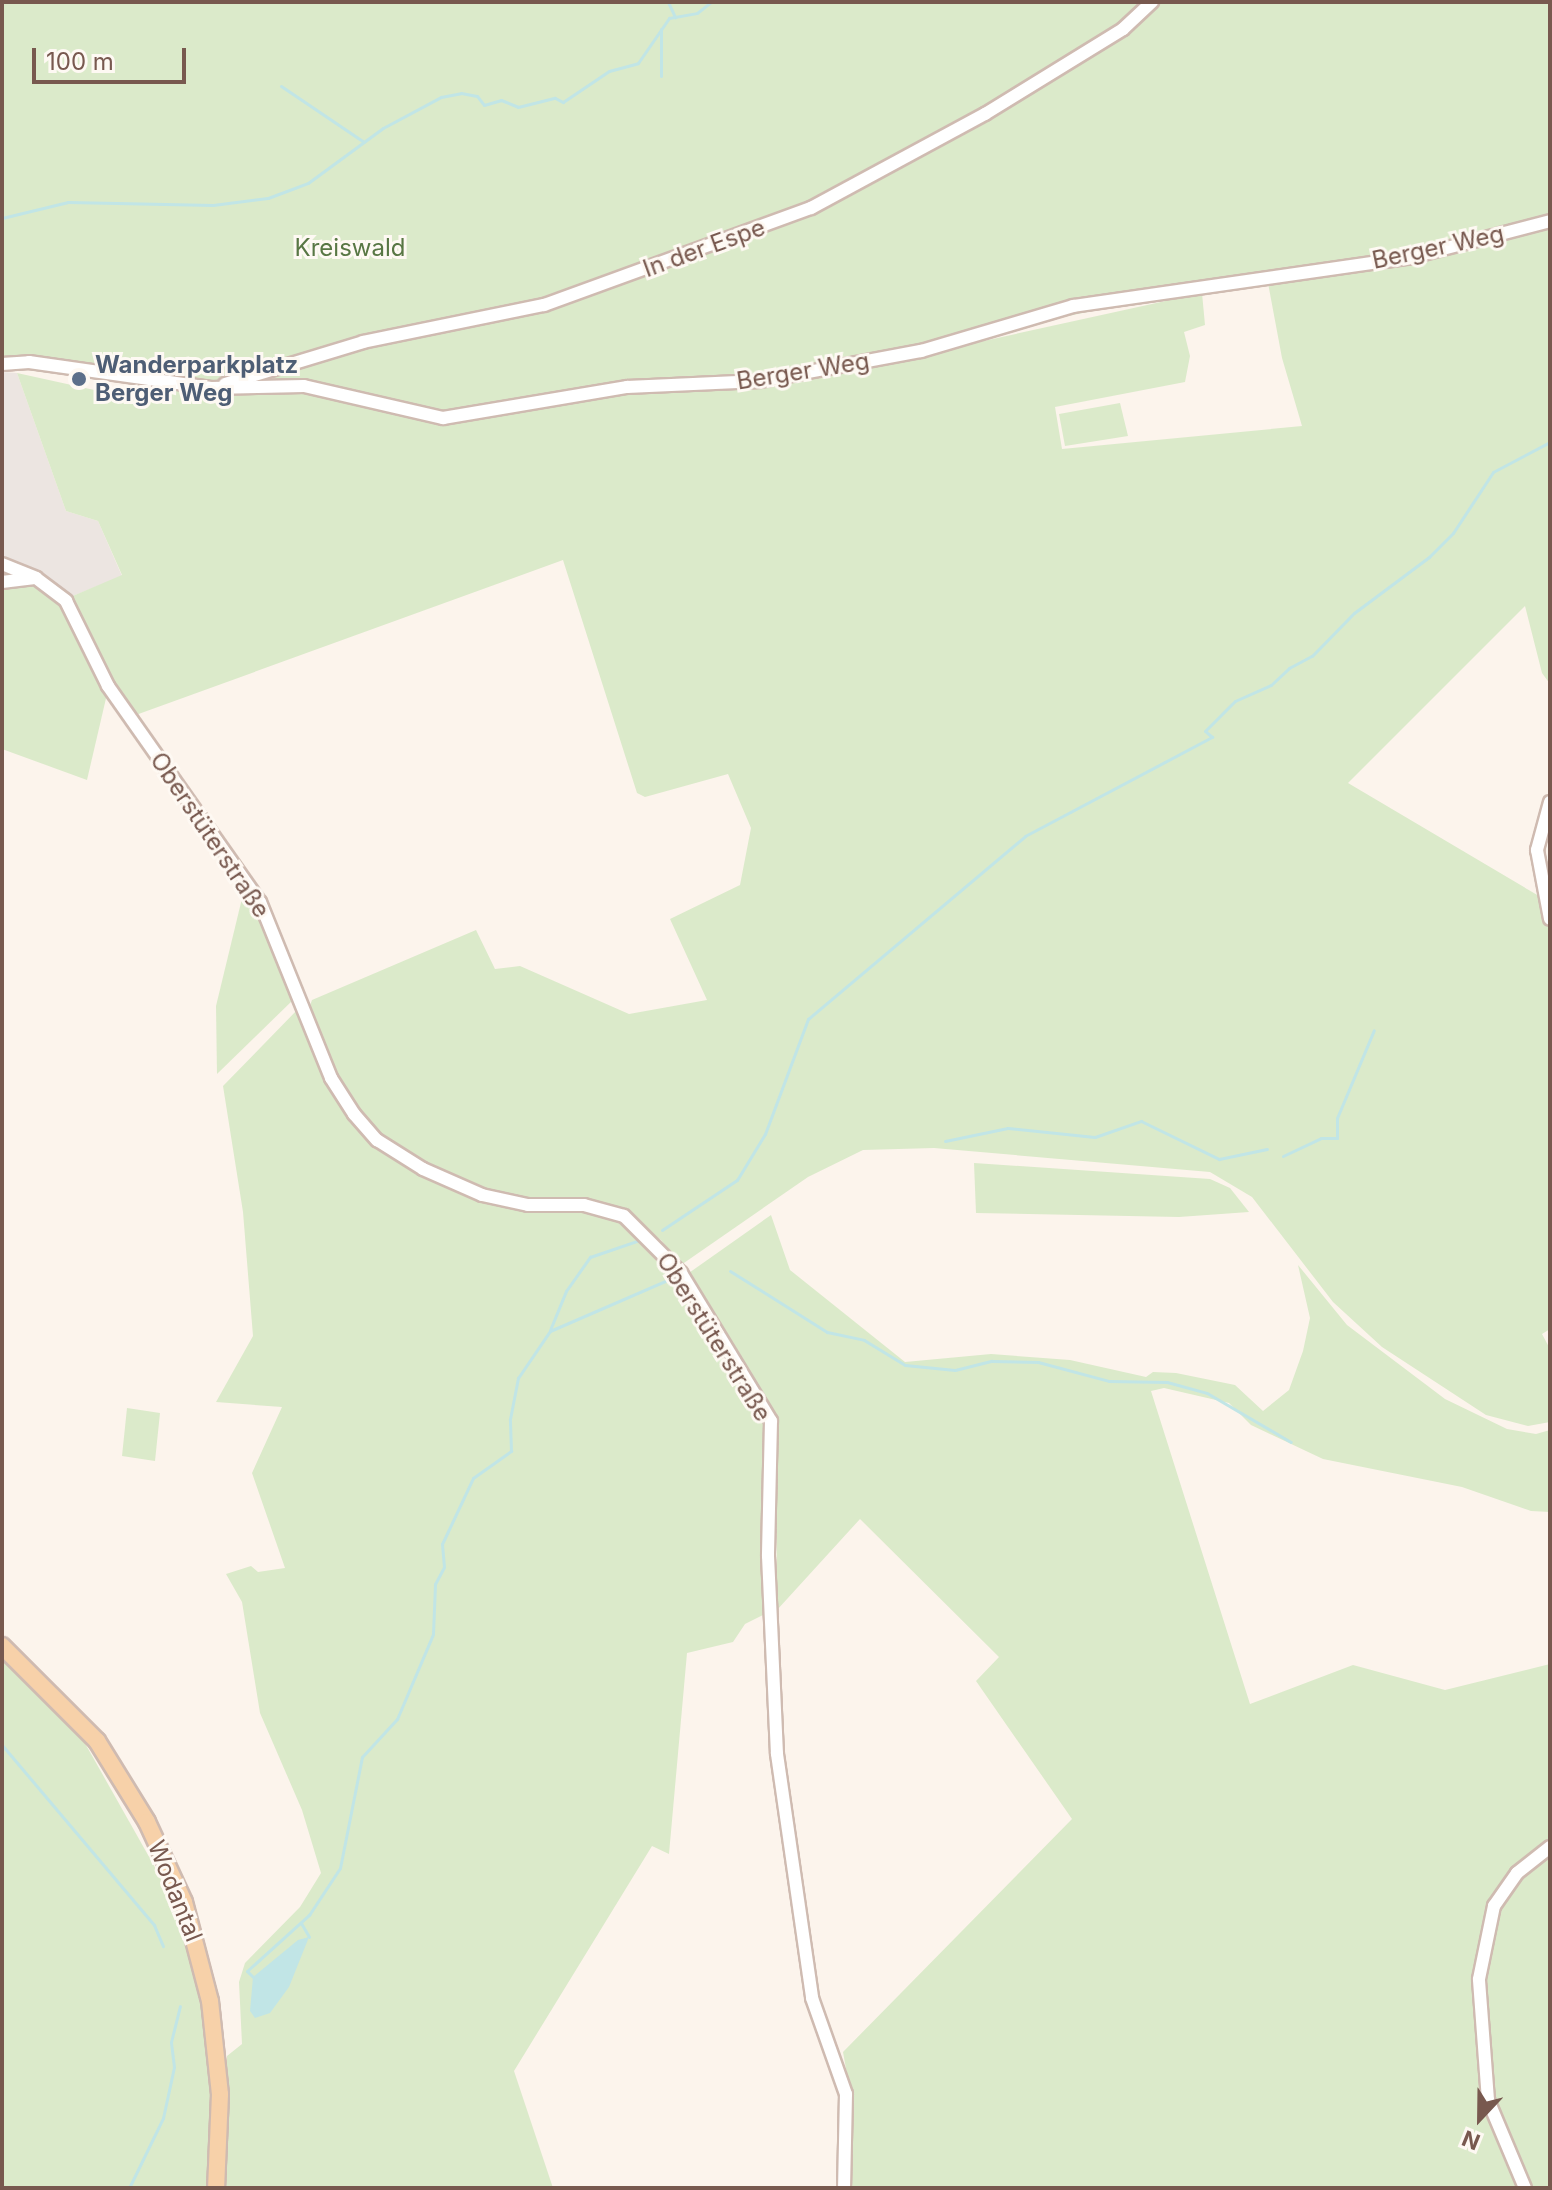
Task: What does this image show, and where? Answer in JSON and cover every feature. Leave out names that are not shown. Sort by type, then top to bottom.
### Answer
[{"type":"main road","name":"Wodantal","points":[[2,1646],[97,1741],[147,1822],[184,1902],[210,2001],[220,2094],[216,2188]]},
{"type":"street","name":"In der Espe","points":[[211,388],[363,342],[544,305],[811,208],[985,114],[1123,29],[1152,2]]},
{"type":"street","name":"Berger Weg","points":[[2,364],[29,362],[211,388],[304,386],[443,418],[627,387],[760,381],[921,351],[1073,306],[1412,257],[1550,221]]},
{"type":"street","name":"Oberstüterstraße","points":[[2,564],[36,578],[66,601],[108,686],[260,902],[331,1078],[354,1114],[377,1140],[482,1195],[528,1205],[584,1205],[624,1216],[681,1273],[771,1421],[768,1556],[777,1754],[797,1922],[812,1998],[846,2094],[844,2188]]},
{"type":"street","points":[[2,582],[36,578]]},
{"type":"street","points":[[1550,802],[1537,850],[1550,919]]},
{"type":"street","points":[[1525,2188],[1488,2100],[1479,1979],[1494,1906],[1517,1873],[1550,1847]]},
{"type":"shaded area","points":[[2,372],[17,373],[66,511],[98,521],[122,576],[68,598],[2,562]]},
{"type":"green space","name":"Kreiswald","points":[[2,2],[1550,2],[1550,217],[1370,262],[1202,288],[854,361],[883,363],[1202,293],[1205,325],[1184,332],[1190,356],[1185,382],[1055,407],[1062,449],[1302,426],[1282,358],[1268,283],[1550,226],[1550,684],[1542,673],[1525,606],[1348,783],[1539,896],[1550,929],[1550,1329],[1542,1334],[1550,1349],[1550,1422],[1528,1426],[1486,1415],[1382,1347],[1333,1302],[1252,1197],[1210,1172],[934,1148],[863,1150],[808,1177],[681,1265],[661,1240],[609,1206],[489,1194],[384,1141],[339,1084],[309,1008],[312,1000],[476,930],[495,969],[520,966],[629,1014],[707,1000],[670,919],[740,885],[751,828],[728,774],[645,797],[637,793],[563,560],[133,716],[68,598],[122,575],[98,521],[66,511],[17,373],[108,393],[143,394],[139,380],[2,362]]},
{"type":"green space","points":[[1120,403],[1128,436],[1065,446],[1059,414]]},
{"type":"green space","points":[[34,581],[61,604],[107,694],[87,780],[2,749],[2,585]]},
{"type":"green space","points":[[245,886],[258,905],[294,999],[217,1074],[216,1006]]},
{"type":"green space","points":[[299,1008],[353,1120],[489,1202],[613,1214],[676,1275],[764,1421],[763,1615],[745,1624],[733,1642],[687,1653],[669,1854],[652,1846],[514,2071],[553,2188],[224,2188],[227,2056],[242,2044],[239,1982],[245,1963],[300,1907],[321,1873],[302,1810],[260,1713],[242,1602],[226,1574],[251,1566],[258,1572],[285,1568],[252,1473],[282,1407],[216,1402],[253,1336],[243,1212],[223,1086]]},
{"type":"green space","points":[[974,1163],[1210,1179],[1230,1188],[1249,1212],[1179,1217],[976,1213]]},
{"type":"green space","points":[[771,1215],[790,1270],[905,1362],[991,1354],[1070,1360],[1146,1377],[1153,1372],[1176,1373],[1235,1385],[1263,1411],[1289,1390],[1303,1351],[1310,1318],[1298,1265],[1347,1325],[1445,1399],[1507,1429],[1536,1434],[1550,1430],[1550,1512],[1531,1511],[1462,1487],[1323,1459],[1251,1425],[1229,1403],[1164,1388],[1151,1391],[1250,1704],[1353,1665],[1445,1690],[1550,1664],[1550,2188],[846,2188],[850,2091],[843,2052],[1072,1819],[976,1681],[999,1657],[860,1519],[777,1610],[776,1419],[686,1275]]},
{"type":"green space","points":[[127,1408],[160,1413],[155,1461],[122,1456]]},
{"type":"green space","points":[[2,1656],[82,1738],[174,1901],[201,2003],[211,2093],[209,2188],[2,2188]]},
{"type":"water","points":[[309,1937],[289,1987],[270,2013],[255,2018],[250,2011],[253,1977],[298,1940]]},
{"type":"waterway","points":[[668,2],[675,17]]},
{"type":"waterway","points":[[2,218],[68,202],[213,205],[268,198],[308,183],[383,128],[441,97],[461,93],[477,96],[484,105],[501,100],[518,107],[555,98],[563,102],[609,71],[638,63],[669,18],[697,13],[711,2]]},
{"type":"waterway","points":[[661,29],[661,76]]},
{"type":"waterway","points":[[281,86],[364,142]]},
{"type":"waterway","points":[[662,1230],[737,1180],[765,1134],[808,1019],[1025,836],[1212,737],[1205,731],[1235,701],[1271,685],[1289,668],[1312,656],[1354,613],[1429,557],[1453,533],[1493,472],[1550,442]]},
{"type":"waterway","points":[[1283,1156],[1321,1138],[1337,1138],[1337,1118],[1374,1030]]},
{"type":"waterway","points":[[945,1141],[1008,1128],[1095,1137],[1141,1121],[1219,1159],[1267,1149]]},
{"type":"waterway","points":[[550,1330],[566,1291],[590,1257],[643,1239]]},
{"type":"waterway","points":[[730,1271],[827,1332],[864,1340],[905,1365],[955,1370],[992,1361],[1038,1362],[1109,1381],[1167,1382],[1207,1393],[1291,1442]]},
{"type":"waterway","points":[[253,1977],[247,1971],[309,1915],[340,1868],[362,1757],[397,1719],[433,1634],[435,1584],[444,1567],[442,1544],[473,1478],[511,1451],[510,1419],[518,1378],[550,1331],[679,1275]]},
{"type":"waterway","points":[[2,1745],[154,1925],[163,1946]]},
{"type":"waterway","points":[[301,1923],[309,1937]]},
{"type":"waterway","points":[[129,2188],[163,2118],[174,2067],[171,2042],[180,2006]]},
{"type":"place","name":"Wanderparkplatz Berger Weg","points":[[79,379]]}]
